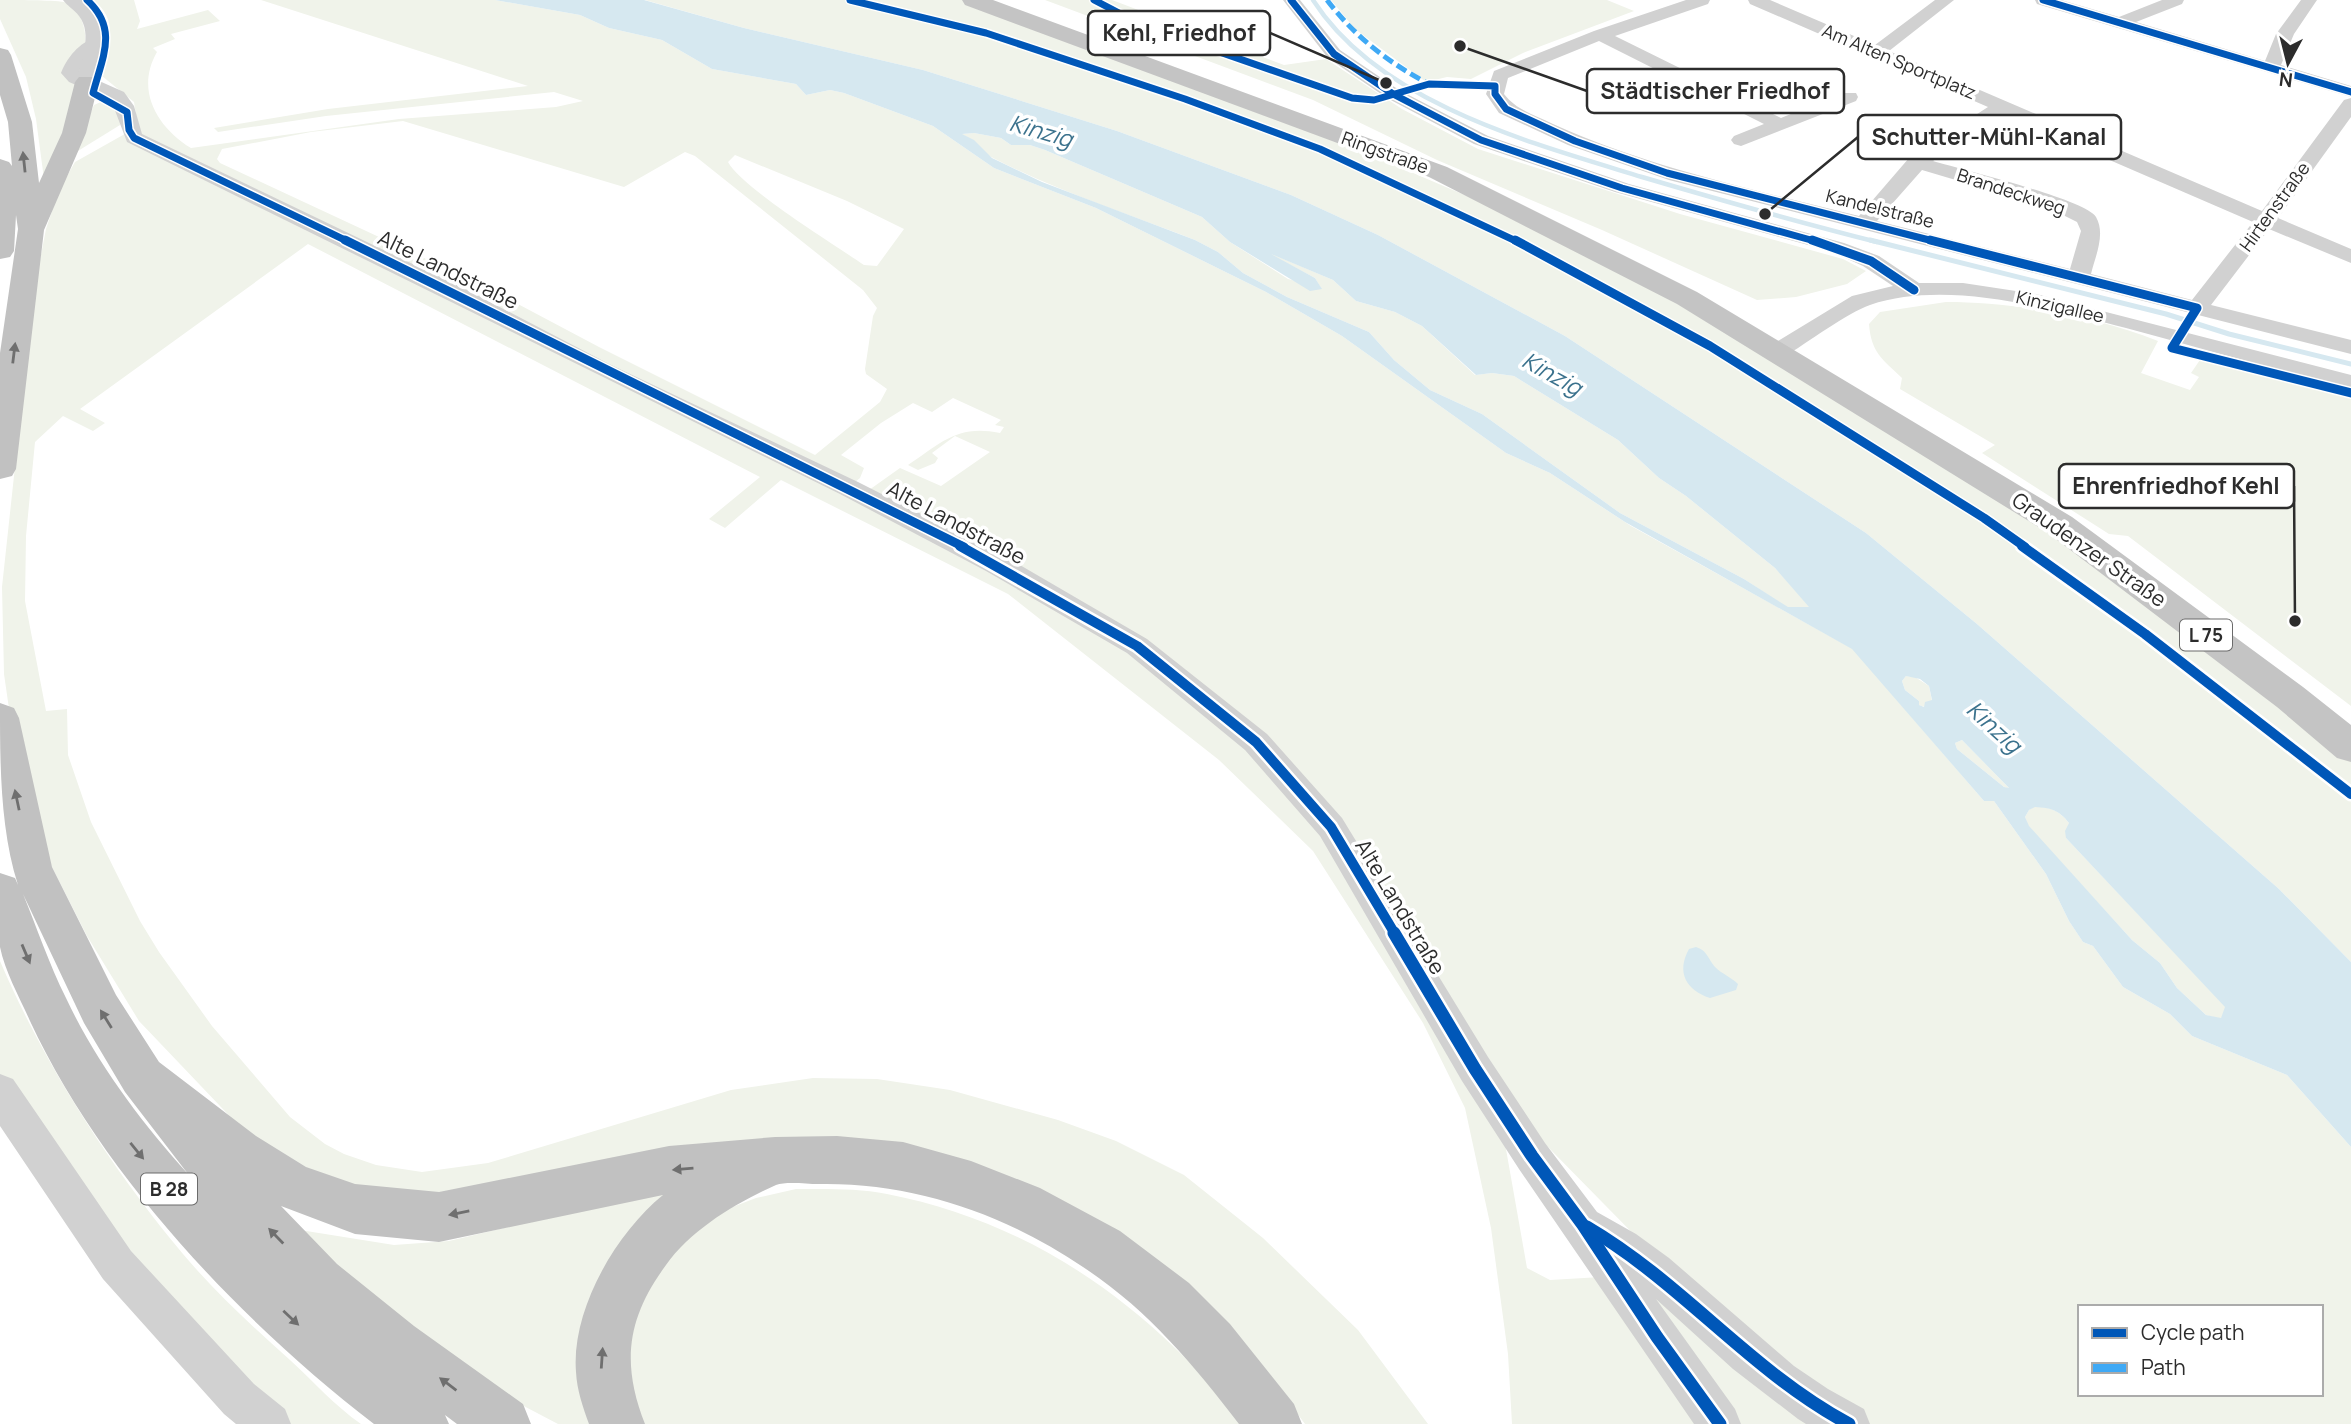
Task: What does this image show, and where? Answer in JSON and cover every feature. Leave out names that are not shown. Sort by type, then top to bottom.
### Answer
[{"type":"highway","points":[[0,55],[20,122],[31,229],[0,469]]},
{"type":"highway","points":[[31,229],[82,113],[87,82]]},
{"type":"highway","points":[[82,113],[96,99],[116,94]]},
{"type":"highway","points":[[0,165],[4,201],[0,251]]},
{"type":"highway","name":"B 28","points":[[0,718],[32,867],[100,1009],[142,1077],[233,1192],[319,1282],[396,1345],[503,1424]]},
{"type":"highway","name":"B 28","points":[[0,891],[57,1027],[111,1119],[190,1215],[290,1318],[386,1400],[421,1424]]},
{"type":"highway","points":[[142,1077],[239,1153],[292,1186],[355,1209],[439,1217],[669,1170],[775,1161],[838,1160],[903,1166],[971,1185],[1040,1213],[1102,1249],[1170,1301],[1211,1343],[1274,1424]]},
{"type":"highway","points":[[617,1424],[608,1407],[601,1367],[604,1337],[615,1299],[636,1261],[671,1221],[712,1194],[775,1161]]},
{"type":"main road","name":"Ringstraße","points":[[973,0],[1438,172],[1687,298],[1776,352]]},
{"type":"main road","name":"Graudenzer Straße","points":[[1776,352],[2060,525],[2290,697],[2351,747]]},
{"type":"street","points":[[73,0],[84,6],[94,21],[96,43],[87,82],[116,94]]},
{"type":"street","points":[[1291,0],[1334,54],[1393,94],[1481,140],[1622,188],[1837,247],[1871,261],[1914,290]]},
{"type":"street","name":"Kandelstraße","points":[[1702,0],[1600,35],[1500,75],[1495,86],[1499,101],[1506,109],[1575,141],[1651,168],[2351,347]]},
{"type":"street","points":[[1876,52],[1946,0]]},
{"type":"street","points":[[2043,0],[2351,92]]},
{"type":"street","points":[[2118,24],[2176,0]]},
{"type":"street","points":[[2270,69],[2285,34],[2309,0]]},
{"type":"street","name":"Am Alten Sportplatz","points":[[1767,1],[1876,52],[2351,257]]},
{"type":"street","points":[[1600,35],[1779,124]]},
{"type":"street","name":"Alte Landstraße","points":[[116,94],[124,103],[129,130],[134,138],[151,148],[461,296],[601,369],[849,488],[996,564],[1137,646],[1256,742],[1331,827],[1475,1069],[1532,1156],[1583,1225],[1657,1337],[1720,1424]]},
{"type":"street","points":[[1741,139],[1849,97]]},
{"type":"street","name":"Hirtenstraße","points":[[2197,308],[2351,104]]},
{"type":"street","points":[[1866,223],[1882,199],[1916,162],[1951,136],[2003,106]]},
{"type":"street","name":"Brandeckweg","points":[[1916,162],[2054,203],[2086,218],[2091,231],[2080,277]]},
{"type":"street","name":"Kinzigallee","points":[[1776,352],[1860,301],[1914,290],[1976,291],[2021,297],[2178,335],[2351,382]]},
{"type":"street","points":[[0,1091],[117,1265],[239,1399],[270,1424]]},
{"type":"street","points":[[1583,1225],[1616,1241],[1769,1371],[1830,1415],[1849,1424]]},
{"type":"shaded area","points":[[0,0],[64,2],[79,15],[85,34],[85,58],[79,85],[44,179],[36,119],[26,77],[0,19]]},
{"type":"shaded area","points":[[92,0],[134,0],[140,21],[137,29],[208,10],[220,21],[171,34],[175,39],[153,48],[157,52],[148,80],[153,106],[168,129],[191,148],[399,119],[556,107],[583,101],[554,92],[326,116],[218,132],[214,128],[328,109],[528,86],[261,0],[495,0],[580,15],[609,28],[662,40],[712,69],[796,84],[806,95],[830,90],[844,93],[933,126],[994,168],[1096,208],[1266,292],[1342,336],[1506,453],[1550,473],[1631,526],[1853,649],[1984,801],[1994,801],[2046,874],[2069,921],[2083,942],[2093,946],[2123,987],[2170,1014],[2192,1036],[2287,1075],[2351,1147],[2351,1424],[1512,1424],[1508,1354],[1491,1228],[1465,1108],[1423,1023],[1313,851],[1219,760],[1008,594],[781,480],[725,528],[709,519],[760,477],[308,244],[80,409],[105,423],[93,431],[63,416],[35,442],[26,536],[25,601],[46,711],[67,709],[68,755],[91,822],[140,921],[159,952],[212,1026],[290,1117],[325,1144],[344,1154],[376,1165],[422,1172],[488,1163],[731,1090],[813,1078],[877,1079],[950,1090],[1058,1120],[1116,1141],[1184,1175],[1263,1238],[1358,1330],[1428,1424],[1305,1424],[1245,1344],[962,1166],[396,1196],[325,1179],[240,1127],[139,1021],[87,936],[51,865],[17,764],[4,674],[2,587],[34,291],[46,229],[59,190],[75,162],[123,135],[137,121],[134,102],[102,76],[110,35],[106,15]],"holes":[[[403,121],[624,187],[685,152],[695,156],[863,290],[877,308],[873,316],[865,369],[866,374],[887,389],[880,402],[815,455],[480,284],[220,163],[217,159],[222,149],[311,132]],[[735,155],[847,201],[904,229],[877,266],[864,265],[751,186],[728,162]],[[953,398],[1001,420],[995,425],[1004,427],[1000,433],[961,433],[941,442],[908,465],[918,470],[935,463],[938,458],[932,453],[955,436],[990,452],[941,486],[900,468],[862,495],[849,487],[860,478],[864,468],[841,455],[881,423],[913,403],[932,412]],[[1498,1104],[1547,1146],[1658,1259],[1601,1277],[1550,1280],[1527,1268]]]},
{"type":"shaded area","points":[[645,0],[963,0],[1329,137],[1481,202],[1663,295],[2060,538],[2351,760],[2351,962],[2279,889],[1977,624],[1866,533],[1565,336],[1378,235],[1291,195],[1117,131],[923,70],[744,28]]},
{"type":"shaded area","points":[[1045,0],[1112,0],[1284,65],[1326,59],[1402,109],[1478,149],[1680,214],[1843,259],[1866,271],[1847,284],[1796,297],[1757,300],[1437,160],[1313,100]]},
{"type":"shaded area","points":[[1331,0],[1607,0],[1634,11],[1523,53],[1471,79],[1447,77],[1426,82],[1355,29]]},
{"type":"shaded area","points":[[103,101],[114,107],[121,118],[120,125],[73,154],[94,105]]},
{"type":"shaded area","points":[[974,133],[1001,138],[1011,145],[1030,145],[1045,150],[1202,217],[1230,242],[1288,279],[1321,288],[1315,278],[1260,249],[1333,280],[1356,301],[1395,312],[1422,326],[1475,375],[1492,373],[1514,376],[1618,440],[1659,478],[1686,496],[1775,568],[1810,607],[1788,608],[1744,579],[1620,513],[1482,414],[1430,390],[1394,360],[1369,332],[1287,297],[1243,273],[1218,252],[1195,240],[1069,192],[995,159],[961,134]]},
{"type":"shaded area","points":[[1946,302],[2054,312],[2134,332],[2158,341],[2141,373],[2190,390],[2199,377],[2191,373],[2202,357],[2351,396],[2351,706],[2128,536],[2109,534],[1982,453],[1995,445],[1900,389],[1902,378],[1875,348],[1869,324],[1880,312]]},
{"type":"shaded area","points":[[1906,676],[1915,677],[1929,686],[1932,701],[1925,707],[1918,705],[1919,701],[1905,690],[1902,681]]},
{"type":"shaded area","points":[[1962,740],[2010,789],[1957,749],[1955,743]]},
{"type":"shaded area","points":[[2035,806],[2054,810],[2069,823],[2066,838],[2226,1007],[2221,1019],[2206,1015],[2177,988],[2160,963],[2132,940],[2028,826],[2025,817]]},
{"type":"shaded area","points":[[0,961],[58,1076],[105,1151],[156,1221],[221,1296],[361,1424],[278,1424],[119,1262],[0,1080]]},
{"type":"shaded area","points":[[716,1177],[653,1216],[590,1424],[558,1424],[497,1392],[400,1323],[300,1230],[394,1245],[449,1241]]},
{"type":"shaded area","points":[[796,1189],[864,1191],[928,1204],[968,1216],[1042,1250],[1077,1270],[1144,1320],[1211,1384],[1242,1424],[634,1424],[623,1362],[641,1293],[665,1257],[722,1211],[756,1198]]},
{"type":"water","name":"Kinzig","points":[[495,0],[644,0],[744,28],[923,70],[1117,131],[1291,195],[1378,235],[1565,336],[1866,533],[1977,624],[2279,889],[2351,962],[2351,1147],[2287,1075],[2192,1036],[2170,1014],[2123,987],[2093,946],[2083,942],[2069,921],[2046,874],[1994,801],[1984,801],[1852,649],[1625,522],[1550,473],[1506,453],[1342,336],[1266,292],[1096,208],[994,168],[933,126],[844,93],[830,90],[806,95],[796,84],[712,69],[662,40],[609,28],[580,15]],"holes":[[[974,133],[1001,138],[1011,145],[1030,145],[1045,150],[1202,217],[1230,242],[1310,291],[1322,289],[1315,278],[1271,254],[1333,280],[1356,301],[1395,312],[1422,326],[1476,375],[1492,373],[1514,376],[1618,440],[1659,478],[1686,496],[1775,568],[1809,607],[1788,607],[1744,579],[1620,513],[1482,414],[1430,390],[1394,360],[1369,332],[1287,297],[1243,273],[1218,252],[1195,240],[1042,182],[992,158],[974,140],[962,134]],[[1906,676],[1920,679],[1929,686],[1932,700],[1925,702],[1924,707],[1919,705],[1919,701],[1905,690],[1902,681]],[[1962,740],[2009,788],[2004,787],[1957,749],[1955,743]],[[2035,807],[2050,809],[2058,812],[2069,823],[2065,831],[2066,838],[2225,1007],[2221,1018],[2206,1015],[2177,988],[2160,963],[2132,940],[2029,826],[2025,817],[2029,810]]]},
{"type":"water","points":[[1696,947],[1738,984],[1736,990],[1710,998],[1689,985],[1683,965],[1689,949]]},
{"type":"waterway","points":[[1313,0],[1342,36],[1377,66],[1417,92],[1461,114],[1507,133],[1599,164],[1877,242]]},
{"type":"waterway","points":[[1870,240],[2166,314],[2229,334],[2351,364]]},
{"type":"marked path","points":[[1327,0],[1360,38],[1400,68],[1429,84]]},
{"type":"cycle path","points":[[87,0],[98,10],[106,31],[106,43],[93,93],[127,112],[129,130],[134,138],[461,296],[601,369],[849,488],[996,564],[1137,646],[1256,742],[1331,827],[1475,1069],[1532,1156],[1583,1225],[1657,1337],[1720,1424]]},
{"type":"cycle path","points":[[850,0],[986,33],[1185,99],[1320,149],[1408,188],[1545,255],[1710,346],[1984,518],[2145,634],[2351,794]]},
{"type":"cycle path","points":[[1094,0],[1142,25],[1352,98],[1374,100],[1429,84],[1495,86],[1495,94],[1506,109],[1575,141],[1667,173],[2197,308],[2172,348],[2351,393]]},
{"type":"cycle path","points":[[1291,0],[1334,54],[1393,94],[1481,140],[1622,188],[1837,247],[1871,261],[1914,290]]},
{"type":"cycle path","points":[[2043,0],[2351,92]]},
{"type":"cycle path","points":[[1587,1227],[1655,1272],[1779,1381],[1849,1424]]},
{"type":"place","name":"Städtischer Friedhof","points":[[1460,46]]},
{"type":"place","name":"Kehl, Friedhof","points":[[1386,83]]},
{"type":"place","name":"Schutter-Mühl-Kanal","points":[[1765,214]]},
{"type":"place","name":"Ehrenfriedhof Kehl","points":[[2295,621]]}]
